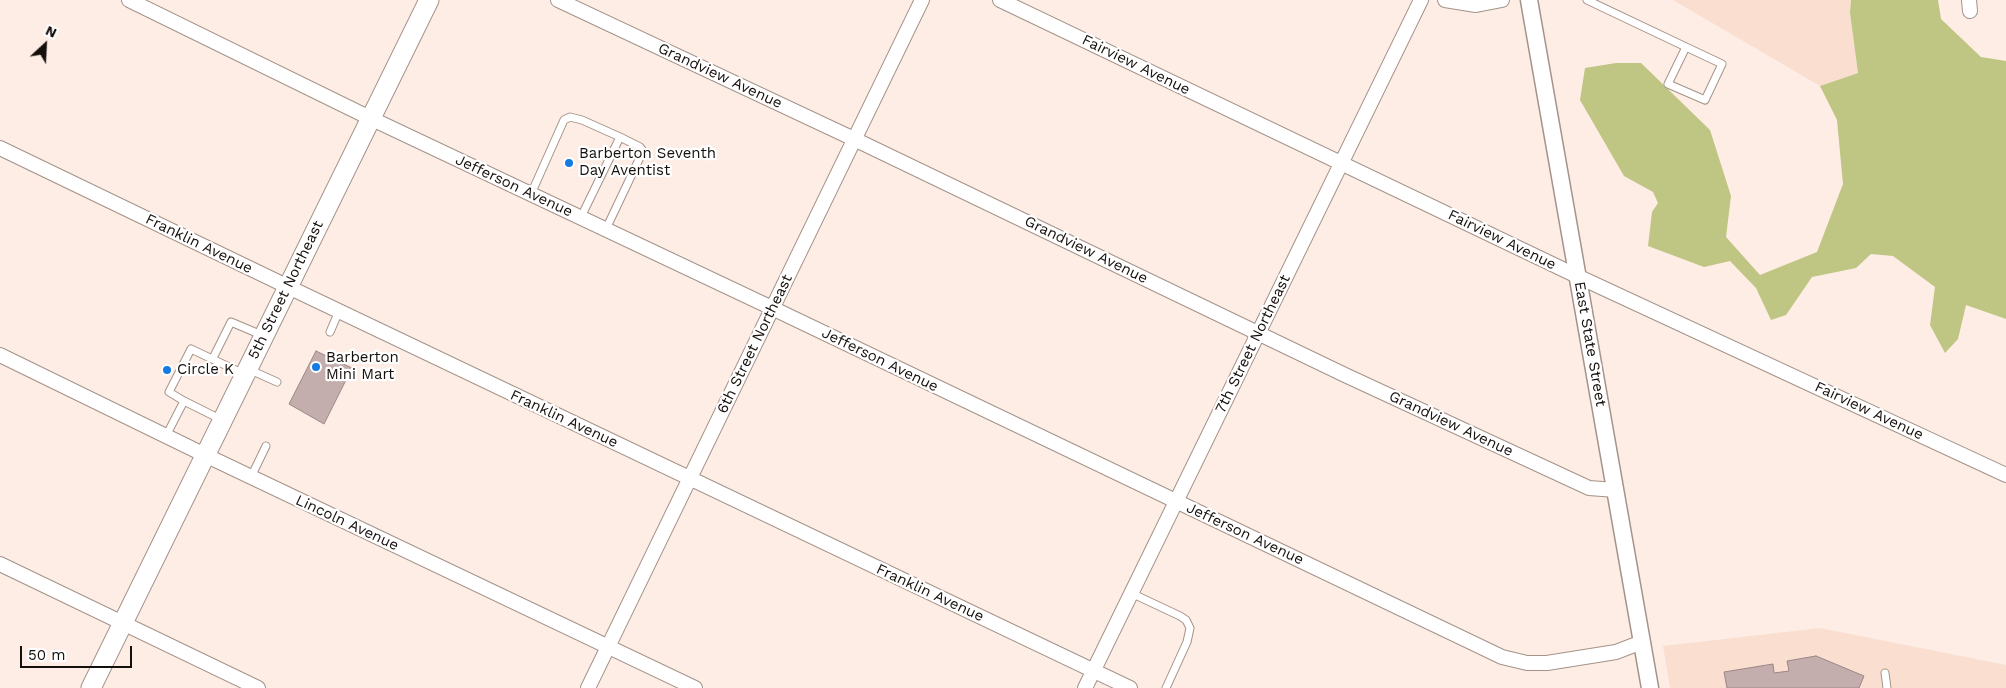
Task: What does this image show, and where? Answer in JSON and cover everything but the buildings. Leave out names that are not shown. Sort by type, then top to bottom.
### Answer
[{"type":"main road","name":"5th Street Northeast","points":[[91,688],[429,0]]},
{"type":"street","name":"Jefferson Avenue","points":[[129,0],[370,118],[1502,657],[1527,663],[1547,663],[1616,652],[1642,642]]},
{"type":"street","name":"Grandview Avenue","points":[[558,0],[854,139],[1345,375],[1589,488],[1616,490]]},
{"type":"street","name":"6th Street Northeast","points":[[588,688],[922,0]]},
{"type":"street","name":"Fairview Avenue","points":[[1000,0],[1577,276],[2006,474]]},
{"type":"street","name":"7th Street Northeast","points":[[1085,688],[1421,0]]},
{"type":"street","points":[[1445,0],[1476,5],[1502,0]]},
{"type":"street","name":"East State Street","points":[[1529,0],[1650,688]]},
{"type":"street","name":"Franklin Avenue","points":[[0,148],[1130,688]]},
{"type":"street","name":"Lincoln Avenue","points":[[0,356],[695,688]]},
{"type":"street","points":[[0,564],[258,688]]},
{"type":"lane","points":[[1587,0],[1722,64],[1705,100],[1668,84],[1686,47]]},
{"type":"lane","points":[[530,194],[564,120],[570,117],[582,120],[620,137],[643,151],[606,229]]},
{"type":"lane","points":[[581,217],[620,137]]},
{"type":"lane","points":[[330,332],[340,312]]},
{"type":"lane","points":[[213,358],[231,322],[264,336]]},
{"type":"lane","points":[[222,420],[169,392],[191,349],[277,382]]},
{"type":"lane","points":[[166,436],[184,401]]},
{"type":"lane","points":[[251,477],[266,446]]},
{"type":"lane","points":[[1131,593],[1180,616],[1186,620],[1190,628],[1187,642],[1166,688]]},
{"type":"lane","points":[[1884,673],[1887,688]]},
{"type":"shaded area","points":[[1673,0],[1851,0],[1850,13],[1858,73],[1820,86]]},
{"type":"shaded area","points":[[1820,628],[2006,665],[2006,688],[1670,688],[1663,646]]},
{"type":"green space","points":[[1851,0],[1938,0],[1941,19],[1981,57],[2006,61],[2006,319],[1966,305],[1958,339],[1945,353],[1930,325],[1935,287],[1893,256],[1871,254],[1856,268],[1812,277],[1786,315],[1771,320],[1756,288],[1730,261],[1704,267],[1648,246],[1652,212],[1658,203],[1653,192],[1624,176],[1580,100],[1585,68],[1616,63],[1641,63],[1710,130],[1731,196],[1726,237],[1760,275],[1817,252],[1843,184],[1837,120],[1820,86],[1858,73],[1850,13]]},
{"type":"place","name":"Barberton Seventh Day Aventist","points":[[569,163]]},
{"type":"place","name":"Barberton Mini Mart","points":[[316,367]]},
{"type":"place","name":"Circle K","points":[[167,370]]}]
